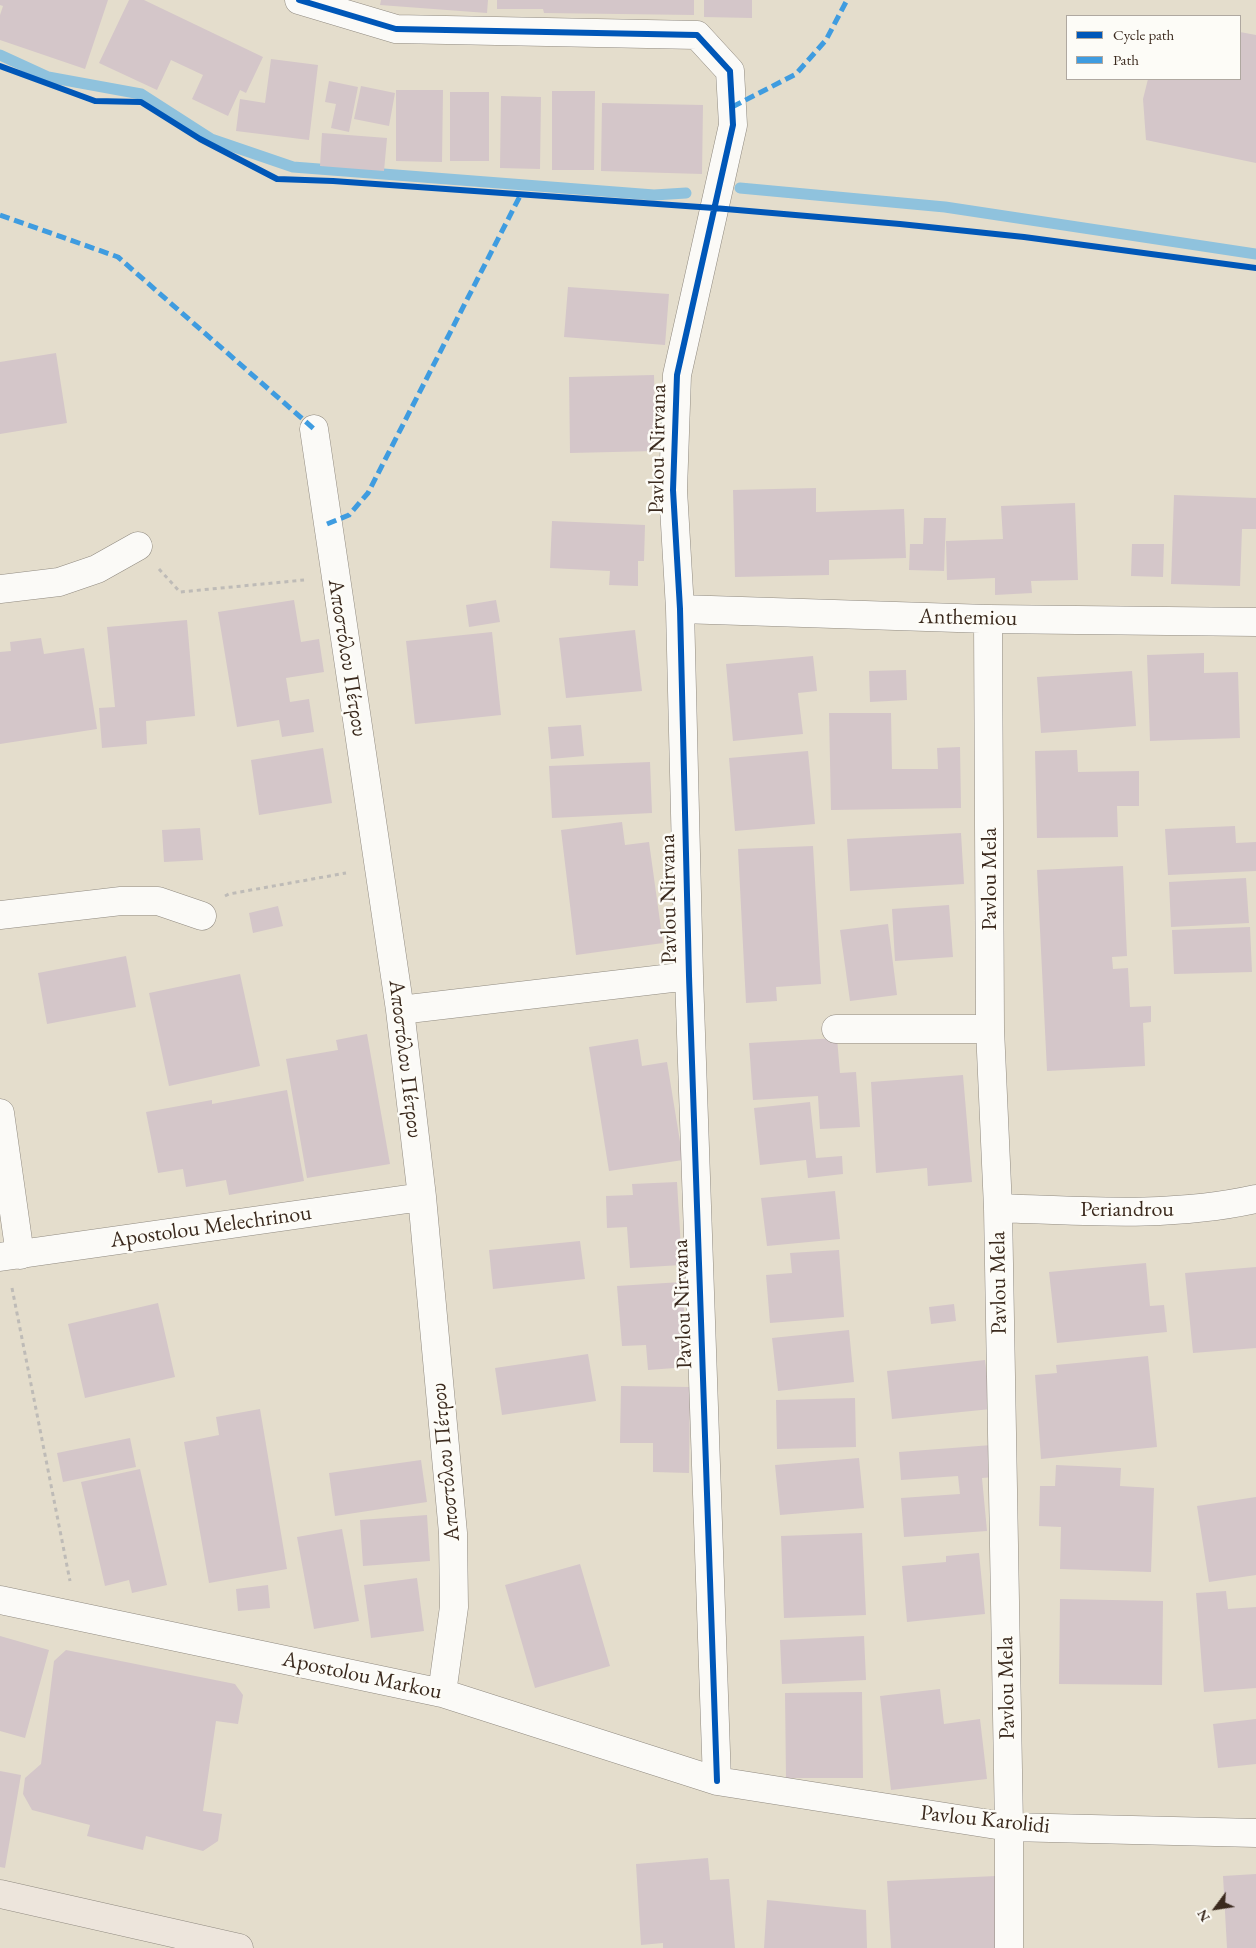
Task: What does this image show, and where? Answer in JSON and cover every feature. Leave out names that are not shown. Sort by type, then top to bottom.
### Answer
[{"type":"main road","points":[[0,1894],[239,1948]]},
{"type":"street","name":"Pavlou Nirvana","points":[[299,0],[396,29],[697,35],[730,71],[733,125],[677,375],[673,490],[680,609],[689,976],[717,1781]]},
{"type":"street","name":"Αποστόλου Πέτρου","points":[[314,429],[400,1010],[422,1197],[453,1533],[454,1607],[442,1692]]},
{"type":"street","points":[[0,589],[59,582],[97,569],[138,546]]},
{"type":"street","name":"Anthemiou","points":[[680,609],[988,619],[1256,622]]},
{"type":"street","name":"Pavlou Mela","points":[[988,619],[990,1029],[998,1208],[1009,1827],[1009,1948]]},
{"type":"street","points":[[0,915],[120,901],[158,901],[202,916]]},
{"type":"street","points":[[400,1010],[689,976]]},
{"type":"street","points":[[836,1029],[990,1029]]},
{"type":"street","points":[[0,1112],[9,1256]]},
{"type":"street","name":"Apostolou Melechrinou","points":[[9,1256],[422,1197]]},
{"type":"street","name":"Periandrou","points":[[998,1208],[1167,1212],[1227,1206],[1256,1199]]},
{"type":"street","name":"Apostolou Markou","points":[[0,1600],[442,1692],[717,1781]]},
{"type":"street","name":"Pavlou Karolidi","points":[[717,1781],[1009,1827],[1256,1833]]},
{"type":"path","points":[[138,546],[180,592],[335,577]]},
{"type":"path","points":[[202,916],[229,894],[379,868]]},
{"type":"path","points":[[9,1256],[76,1616]]},
{"type":"building","points":[[0,0],[108,0],[85,69],[0,40],[0,15],[3,6],[0,5]]},
{"type":"building","points":[[129,0],[144,0],[263,57],[246,93],[240,90],[228,116],[192,99],[203,75],[171,60],[157,90],[99,63]]},
{"type":"building","points":[[381,0],[488,0],[487,13],[380,5]]},
{"type":"building","points":[[497,0],[694,0],[694,15],[544,13],[543,9],[497,9]]},
{"type":"building","points":[[704,0],[752,0],[752,18],[704,17]]},
{"type":"building","points":[[1241,32],[1256,35],[1256,163],[1146,140],[1143,99],[1148,80],[1241,80]]},
{"type":"building","points":[[271,59],[318,65],[309,140],[236,131],[240,99],[265,103]]},
{"type":"building","points":[[329,81],[358,87],[349,132],[331,128],[336,104],[325,102]]},
{"type":"building","points":[[361,86],[395,93],[389,126],[354,119]]},
{"type":"building","points":[[396,90],[443,90],[442,162],[396,161]]},
{"type":"building","points":[[552,91],[595,91],[594,170],[552,170]]},
{"type":"building","points":[[450,92],[489,92],[489,161],[450,161]]},
{"type":"building","points":[[501,96],[541,97],[540,169],[500,168]]},
{"type":"building","points":[[602,103],[703,105],[702,174],[601,171]]},
{"type":"building","points":[[322,133],[387,138],[384,171],[320,166]]},
{"type":"building","points":[[568,287],[669,294],[665,345],[564,337]]},
{"type":"building","points":[[56,353],[67,423],[0,434],[0,362]]},
{"type":"building","points":[[654,375],[656,451],[570,453],[569,377]]},
{"type":"building","points":[[816,488],[816,512],[904,509],[906,558],[829,560],[829,575],[735,577],[733,490]]},
{"type":"building","points":[[1174,495],[1256,498],[1256,529],[1242,529],[1240,586],[1171,584]]},
{"type":"building","points":[[1075,503],[1078,580],[1031,581],[1032,593],[995,595],[995,578],[947,580],[946,541],[1003,539],[1001,506]]},
{"type":"building","points":[[924,518],[946,518],[944,571],[909,570],[910,544],[923,544]]},
{"type":"building","points":[[552,521],[645,525],[644,561],[638,561],[638,586],[609,585],[610,571],[550,568]]},
{"type":"building","points":[[1132,544],[1164,544],[1163,577],[1131,576]]},
{"type":"building","points":[[294,600],[301,642],[319,639],[324,672],[286,678],[290,702],[309,699],[314,732],[282,737],[279,720],[237,727],[218,612]]},
{"type":"building","points":[[496,600],[500,622],[469,627],[466,605]]},
{"type":"building","points":[[187,620],[195,716],[146,721],[147,744],[102,748],[99,708],[115,707],[107,627]]},
{"type":"building","points":[[635,630],[642,691],[566,698],[559,638]]},
{"type":"building","points":[[492,632],[501,715],[415,724],[406,641]]},
{"type":"building","points":[[41,638],[44,654],[84,648],[97,729],[0,744],[0,652],[11,651],[10,642]]},
{"type":"building","points":[[1204,653],[1204,673],[1238,672],[1240,738],[1150,741],[1147,655]]},
{"type":"building","points":[[813,656],[817,691],[798,693],[803,734],[733,741],[726,664]]},
{"type":"building","points":[[906,670],[907,700],[870,702],[869,671]]},
{"type":"building","points":[[1132,671],[1136,726],[1041,733],[1037,677]]},
{"type":"building","points":[[829,713],[891,713],[892,769],[938,769],[937,748],[960,747],[961,808],[831,810]]},
{"type":"building","points":[[581,725],[584,756],[551,759],[548,727]]},
{"type":"building","points":[[323,748],[332,803],[259,815],[251,760]]},
{"type":"building","points":[[1077,750],[1078,772],[1139,771],[1139,806],[1117,806],[1118,837],[1037,838],[1035,751]]},
{"type":"building","points":[[808,751],[815,824],[735,831],[729,758]]},
{"type":"building","points":[[650,762],[652,813],[552,818],[549,766]]},
{"type":"building","points":[[622,822],[625,845],[649,842],[663,943],[576,955],[561,830]]},
{"type":"building","points":[[1235,826],[1236,843],[1256,842],[1256,871],[1168,875],[1165,829]]},
{"type":"building","points":[[200,828],[203,860],[164,862],[162,830]]},
{"type":"building","points":[[961,833],[964,884],[850,891],[847,839]]},
{"type":"building","points":[[813,846],[821,984],[776,987],[777,1001],[746,1003],[738,849]]},
{"type":"building","points":[[1123,866],[1127,956],[1112,957],[1113,969],[1128,968],[1130,1007],[1151,1006],[1151,1022],[1143,1023],[1145,1066],[1047,1071],[1037,870]]},
{"type":"building","points":[[1246,878],[1249,923],[1171,927],[1169,882]]},
{"type":"building","points":[[949,905],[953,957],[895,961],[892,909]]},
{"type":"building","points":[[278,906],[283,926],[253,933],[249,913]]},
{"type":"building","points":[[888,924],[897,995],[850,1001],[840,930]]},
{"type":"building","points":[[1250,927],[1252,972],[1174,974],[1172,930]]},
{"type":"building","points":[[126,956],[136,1007],[47,1024],[38,973]]},
{"type":"building","points":[[240,974],[260,1066],[169,1086],[149,993]]},
{"type":"building","points":[[367,1034],[390,1164],[307,1178],[286,1059],[338,1050],[336,1040]]},
{"type":"building","points":[[837,1038],[840,1073],[856,1072],[860,1127],[820,1129],[818,1096],[753,1100],[749,1043]]},
{"type":"building","points":[[638,1039],[642,1066],[667,1062],[683,1160],[609,1171],[589,1047]]},
{"type":"building","points":[[963,1075],[972,1182],[928,1186],[927,1168],[876,1173],[871,1082]]},
{"type":"building","points":[[287,1090],[304,1181],[229,1195],[226,1180],[186,1187],[183,1169],[158,1173],[146,1112],[212,1100],[212,1104]]},
{"type":"building","points":[[810,1102],[816,1158],[842,1156],[843,1174],[808,1178],[806,1160],[760,1165],[754,1108]]},
{"type":"building","points":[[677,1182],[682,1265],[630,1268],[627,1227],[607,1228],[606,1196],[633,1195],[632,1184]]},
{"type":"building","points":[[835,1191],[840,1239],[767,1246],[761,1198]]},
{"type":"building","points":[[580,1241],[585,1279],[493,1289],[489,1250]]},
{"type":"building","points":[[839,1250],[844,1317],[770,1323],[766,1275],[792,1273],[790,1253]]},
{"type":"building","points":[[1146,1263],[1150,1306],[1164,1305],[1167,1332],[1057,1343],[1049,1272]]},
{"type":"building","points":[[1256,1267],[1256,1348],[1193,1353],[1185,1273]]},
{"type":"building","points":[[682,1282],[688,1367],[648,1370],[646,1345],[622,1346],[617,1286]]},
{"type":"building","points":[[158,1303],[175,1377],[85,1398],[68,1324]]},
{"type":"building","points":[[954,1304],[956,1321],[931,1324],[929,1307]]},
{"type":"building","points":[[849,1330],[854,1382],[778,1391],[772,1338]]},
{"type":"building","points":[[588,1354],[596,1401],[502,1415],[495,1368]]},
{"type":"building","points":[[1148,1356],[1157,1447],[1041,1459],[1035,1375],[1057,1373],[1056,1365]]},
{"type":"building","points":[[985,1360],[991,1409],[892,1419],[887,1371]]},
{"type":"building","points":[[621,1386],[690,1387],[689,1473],[653,1472],[653,1443],[620,1443]]},
{"type":"building","points":[[855,1398],[856,1447],[777,1449],[776,1400]]},
{"type":"building","points":[[260,1409],[287,1569],[209,1583],[184,1442],[219,1435],[216,1417]]},
{"type":"building","points":[[130,1438],[136,1467],[63,1482],[57,1453]]},
{"type":"building","points":[[992,1445],[994,1477],[982,1478],[987,1531],[904,1537],[901,1498],[960,1494],[958,1476],[901,1480],[899,1452]]},
{"type":"building","points":[[859,1458],[864,1508],[780,1515],[775,1465]]},
{"type":"building","points":[[421,1460],[427,1502],[335,1516],[329,1473]]},
{"type":"building","points":[[1056,1465],[1121,1468],[1120,1486],[1154,1488],[1151,1572],[1060,1569],[1061,1527],[1039,1526],[1040,1486],[1055,1486]]},
{"type":"building","points":[[140,1469],[167,1585],[132,1593],[129,1580],[105,1586],[81,1482]]},
{"type":"building","points":[[1256,1497],[1256,1575],[1209,1582],[1197,1506]]},
{"type":"building","points":[[427,1515],[430,1561],[363,1566],[360,1520]]},
{"type":"building","points":[[342,1529],[359,1621],[314,1629],[297,1537]]},
{"type":"building","points":[[862,1533],[866,1615],[784,1618],[781,1536]]},
{"type":"building","points":[[979,1553],[985,1614],[907,1622],[902,1566],[946,1562],[946,1556]]},
{"type":"building","points":[[580,1564],[610,1666],[535,1688],[505,1585]]},
{"type":"building","points":[[417,1578],[424,1631],[371,1638],[364,1585]]},
{"type":"building","points":[[268,1585],[270,1608],[238,1611],[236,1589]]},
{"type":"building","points":[[1226,1591],[1228,1609],[1256,1607],[1256,1688],[1204,1692],[1196,1593]]},
{"type":"building","points":[[1060,1599],[1163,1601],[1162,1685],[1059,1684]]},
{"type":"building","points":[[0,1636],[49,1650],[25,1738],[0,1731]]},
{"type":"building","points":[[864,1636],[866,1680],[782,1684],[780,1640]]},
{"type":"building","points":[[66,1650],[235,1684],[243,1695],[238,1724],[216,1721],[203,1811],[222,1814],[218,1841],[203,1851],[146,1836],[143,1850],[87,1836],[90,1825],[32,1810],[23,1794],[25,1778],[41,1764],[54,1661]]},
{"type":"building","points":[[940,1689],[944,1724],[980,1719],[987,1779],[891,1790],[880,1696]]},
{"type":"building","points":[[862,1692],[863,1778],[786,1778],[785,1693]]},
{"type":"building","points":[[1256,1719],[1256,1764],[1218,1768],[1213,1724]]},
{"type":"building","points":[[0,1771],[21,1775],[5,1868],[0,1867]]},
{"type":"building","points":[[708,1858],[710,1880],[729,1879],[735,1948],[663,1948],[663,1943],[641,1945],[636,1864]]},
{"type":"building","points":[[1256,1874],[1256,1948],[1227,1948],[1223,1876]]},
{"type":"building","points":[[996,1876],[1000,1948],[891,1948],[887,1881]]},
{"type":"building","points":[[767,1900],[866,1910],[867,1948],[764,1948]]},
{"type":"waterway","points":[[0,55],[48,77],[141,94],[211,139],[293,167],[654,195],[686,193]]},
{"type":"waterway","points":[[740,188],[945,207],[1256,254]]},
{"type":"marked path","points":[[732,107],[796,74],[826,40],[847,0]]},
{"type":"marked path","points":[[327,524],[349,515],[368,493],[521,194]]},
{"type":"marked path","points":[[0,215],[118,257],[314,429]]},
{"type":"cycle path","points":[[299,0],[396,29],[697,35],[730,71],[733,125],[677,375],[673,490],[680,609],[689,976],[717,1781]]},
{"type":"cycle path","points":[[0,66],[95,101],[141,102],[200,139],[277,179],[333,181],[714,208],[900,224],[1024,237],[1256,268]]}]
